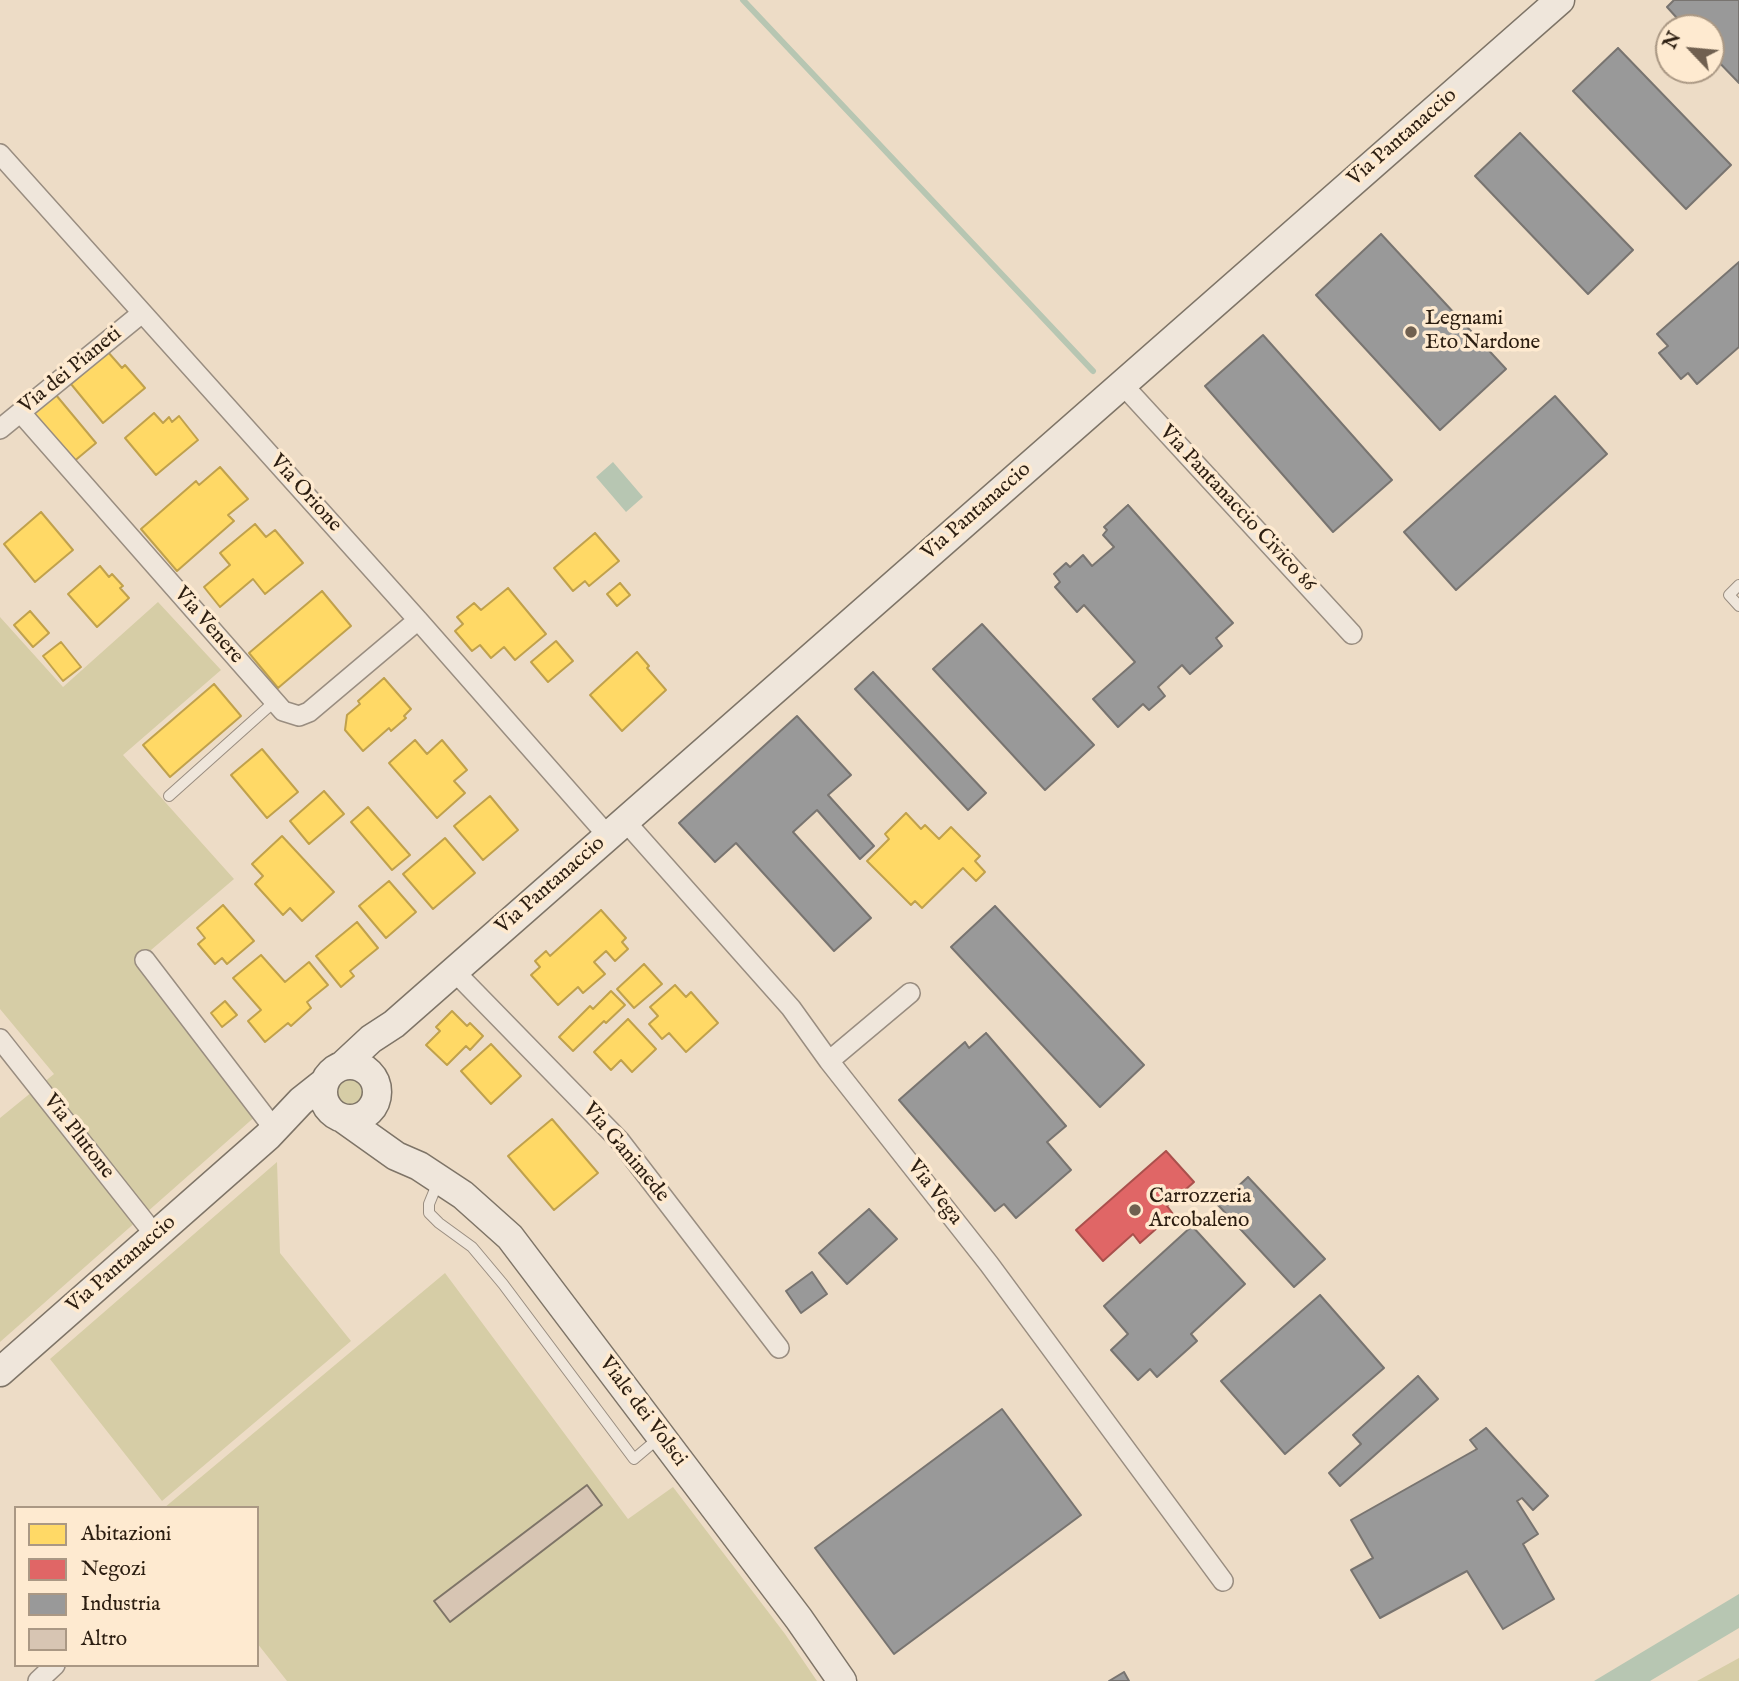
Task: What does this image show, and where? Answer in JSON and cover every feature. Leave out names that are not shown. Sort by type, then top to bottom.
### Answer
[{"type":"street","name":"Via Pantanaccio","points":[[0,1372],[275,1130],[301,1101],[371,1039],[394,1024],[1560,0]]},
{"type":"street","name":"Via Orione","points":[[0,154],[7,175],[142,313],[418,620],[617,829]]},
{"type":"street","name":"Via dei Pianeti","points":[[0,429],[142,313]]},
{"type":"street","name":"Via Pantanaccio Civico 86","points":[[1122,384],[1352,634]]},
{"type":"street","name":"Via Venere","points":[[21,413],[274,702],[288,714],[304,714],[418,620]]},
{"type":"street","name":"Via Vega","points":[[617,829],[791,1008],[829,1061],[989,1264],[1223,1581]]},
{"type":"street","points":[[145,960],[275,1130]]},
{"type":"street","name":"Via Ganimede","points":[[454,971],[620,1141],[779,1348]]},
{"type":"street","points":[[829,1061],[910,993]]},
{"type":"street","name":"Via Pantanaccio","points":[[375,1089],[382,1047],[394,1024]]},
{"type":"street","name":"Via Plutone","points":[[0,1039],[156,1235]]},
{"type":"street","points":[[360,1067],[375,1089],[373,1107],[360,1118],[337,1115],[323,1096],[333,1074],[360,1067]]},
{"type":"street","name":"Viale dei Volsci","points":[[375,1089],[391,1128],[429,1173]]},
{"type":"street","name":"Via Pantanaccio","points":[[275,1130],[337,1115]]},
{"type":"street","name":"Viale dei Volsci","points":[[337,1115],[396,1156],[429,1173],[494,1221],[523,1251],[799,1619],[842,1681]]},
{"type":"street","points":[[38,1681],[53,1667]]},
{"type":"lane","points":[[1739,586],[1729,595],[1739,606]]},
{"type":"lane","points":[[169,796],[274,702]]},
{"type":"shaded area","points":[[613,462],[643,497],[626,512],[596,477]]},
{"type":"shaded area","points":[[158,602],[221,670],[123,755],[234,879],[137,962],[258,1114],[0,1342],[0,1118],[54,1074],[0,1009],[0,617],[63,687]]},
{"type":"shaded area","points":[[349,1076],[361,1080],[365,1092],[361,1104],[349,1108],[337,1104],[333,1092],[337,1080]]},
{"type":"shaded area","points":[[277,1162],[280,1253],[351,1341],[162,1501],[50,1359]]},
{"type":"shaded area","points":[[445,1273],[628,1519],[673,1487],[785,1634],[817,1681],[287,1681],[259,1646],[259,1506],[166,1506]]},
{"type":"shaded area","points":[[1739,1594],[1739,1628],[1650,1681],[1594,1681]]},
{"type":"shaded area","points":[[1739,1658],[1739,1681],[1697,1681]]},
{"type":"building: Abitazioni","points":[[108,352],[122,368],[125,365],[145,388],[103,423],[71,384]]},
{"type":"building: Abitazioni","points":[[56,395],[96,443],[72,463],[31,415]]},
{"type":"building: Abitazioni","points":[[154,413],[163,423],[169,417],[172,422],[179,416],[198,440],[156,475],[125,438]]},
{"type":"building: Abitazioni","points":[[220,467],[248,499],[228,515],[234,521],[177,571],[141,529],[196,481],[199,485]]},
{"type":"building: Abitazioni","points":[[41,512],[73,550],[35,582],[4,544]]},
{"type":"building: Abitazioni","points":[[255,524],[266,537],[275,530],[303,563],[265,594],[253,579],[220,607],[204,587],[230,565],[220,553]]},
{"type":"building: Abitazioni","points":[[595,533],[619,561],[589,586],[585,581],[573,591],[554,568]]},
{"type":"building: Abitazioni","points":[[100,566],[109,577],[112,574],[123,586],[120,588],[129,598],[97,627],[68,594]]},
{"type":"building: Abitazioni","points":[[620,583],[630,595],[617,606],[607,594]]},
{"type":"building: Abitazioni","points":[[508,588],[546,634],[515,660],[504,647],[491,658],[480,645],[472,651],[455,631],[463,624],[457,617],[474,603],[481,610]]},
{"type":"building: Abitazioni","points":[[322,591],[351,626],[278,688],[249,653]]},
{"type":"building: Abitazioni","points":[[30,611],[49,633],[33,647],[14,625]]},
{"type":"building: Abitazioni","points":[[556,641],[573,661],[548,682],[531,662]]},
{"type":"building: Abitazioni","points":[[61,642],[81,667],[63,681],[43,656]]},
{"type":"building: Abitazioni","points":[[637,652],[666,690],[622,731],[590,695]]},
{"type":"building: Abitazioni","points":[[384,678],[411,709],[404,716],[406,718],[391,731],[389,728],[363,751],[345,730],[347,715],[360,704],[358,701]]},
{"type":"building: Abitazioni","points":[[214,684],[241,716],[170,777],[143,745]]},
{"type":"building: Abitazioni","points":[[415,740],[427,754],[442,740],[467,770],[454,781],[465,793],[437,818],[389,763]]},
{"type":"building: Abitazioni","points":[[262,749],[298,792],[267,818],[231,775]]},
{"type":"building: Abitazioni","points":[[324,791],[344,814],[309,844],[290,821]]},
{"type":"building: Abitazioni","points":[[490,796],[518,830],[483,860],[454,826]]},
{"type":"building: Abitazioni","points":[[368,807],[410,855],[392,870],[351,822]]},
{"type":"building: Abitazioni","points":[[906,813],[921,829],[925,825],[939,839],[951,827],[980,856],[975,861],[985,872],[976,881],[963,868],[922,908],[915,901],[911,905],[867,861],[889,839],[885,834]]},
{"type":"building: Abitazioni","points":[[282,836],[334,892],[302,921],[290,908],[283,915],[255,884],[263,876],[252,864]]},
{"type":"building: Abitazioni","points":[[445,838],[475,873],[433,909],[403,874]]},
{"type":"building: Abitazioni","points":[[389,881],[416,912],[386,938],[359,906]]},
{"type":"building: Abitazioni","points":[[223,905],[254,941],[227,964],[222,958],[215,964],[198,944],[205,938],[197,928]]},
{"type":"building: Abitazioni","points":[[601,910],[626,938],[622,942],[628,949],[615,961],[606,951],[594,962],[605,974],[583,993],[578,987],[558,1005],[531,975],[540,967],[535,961],[546,951],[550,956]]},
{"type":"building: Abitazioni","points":[[357,922],[378,948],[350,971],[354,976],[341,987],[316,956]]},
{"type":"building: Abitazioni","points":[[261,955],[285,982],[309,962],[328,985],[307,1002],[311,1008],[291,1026],[288,1023],[265,1042],[248,1021],[261,1010],[233,978]]},
{"type":"building: Abitazioni","points":[[644,964],[662,984],[634,1008],[617,989]]},
{"type":"building: Abitazioni","points":[[675,985],[686,997],[691,992],[718,1023],[686,1052],[669,1033],[662,1039],[649,1024],[658,1016],[650,1007]]},
{"type":"building: Abitazioni","points":[[611,991],[625,1005],[573,1051],[559,1037],[590,1006],[593,1009]]},
{"type":"building: Abitazioni","points":[[225,1001],[237,1015],[222,1027],[211,1013]]},
{"type":"building: Abitazioni","points":[[452,1011],[467,1026],[470,1023],[483,1036],[470,1050],[466,1046],[447,1065],[426,1045],[440,1031],[436,1027]]},
{"type":"building: Abitazioni","points":[[628,1019],[656,1049],[632,1072],[621,1060],[611,1070],[594,1052]]},
{"type":"building: Abitazioni","points":[[491,1044],[521,1076],[491,1104],[461,1071]]},
{"type":"building: Abitazioni","points":[[552,1119],[598,1173],[554,1210],[508,1156]]},
{"type":"building: Negozi","name":"Carrozzeria Arcobaleno","points":[[1166,1151],[1194,1182],[1167,1206],[1173,1214],[1140,1243],[1133,1234],[1103,1261],[1076,1230]]},
{"type":"building: Industria","points":[[1674,0],[1739,0],[1739,83],[1725,68],[1725,14],[1673,14],[1667,7]]},
{"type":"building: Industria","points":[[1618,48],[1731,165],[1686,209],[1573,91]]},
{"type":"building: Industria","points":[[1520,133],[1633,250],[1588,294],[1475,176]]},
{"type":"building: Industria","name":"Legnami Eto Nardone","points":[[1381,234],[1506,369],[1440,430],[1316,295]]},
{"type":"building: Industria","points":[[1739,262],[1739,347],[1697,384],[1688,373],[1681,379],[1659,353],[1668,346],[1657,334]]},
{"type":"building: Industria","points":[[1263,335],[1392,480],[1333,532],[1205,386]]},
{"type":"building: Industria","points":[[1555,396],[1607,454],[1456,590],[1404,532]]},
{"type":"building: Industria","points":[[1128,505],[1233,623],[1216,638],[1222,646],[1190,674],[1182,665],[1158,687],[1165,696],[1149,710],[1143,704],[1118,727],[1093,699],[1135,662],[1084,605],[1077,612],[1055,587],[1060,582],[1054,574],[1066,563],[1070,567],[1083,555],[1092,566],[1114,547],[1103,535],[1107,530],[1104,527]]},
{"type":"building: Industria","points":[[982,624],[1094,745],[1045,790],[933,669]]},
{"type":"building: Industria","points":[[873,672],[986,793],[968,810],[855,689]]},
{"type":"building: Industria","points":[[797,716],[851,775],[828,795],[874,846],[860,859],[817,810],[793,832],[871,918],[834,951],[736,843],[715,862],[679,823]]},
{"type":"building: Industria","points":[[995,906],[1144,1065],[1100,1107],[951,947]]},
{"type":"building: Industria","points":[[986,1033],[1066,1126],[1047,1142],[1071,1170],[1016,1218],[1004,1204],[995,1211],[899,1100],[965,1042],[969,1048]]},
{"type":"building: Industria","points":[[1248,1177],[1325,1259],[1294,1287],[1218,1205]]},
{"type":"building: Industria","points":[[869,1209],[897,1239],[847,1284],[819,1253]]},
{"type":"building: Industria","points":[[1192,1226],[1245,1284],[1191,1334],[1197,1341],[1157,1377],[1150,1369],[1138,1380],[1111,1350],[1128,1334],[1104,1306]]},
{"type":"building: Industria","points":[[812,1272],[827,1294],[801,1313],[786,1291]]},
{"type":"building: Industria","points":[[1320,1295],[1384,1368],[1285,1454],[1221,1381]]},
{"type":"building: Industria","points":[[1418,1376],[1438,1399],[1340,1486],[1329,1473],[1361,1444],[1353,1435]]},
{"type":"building: Industria","points":[[1002,1409],[1081,1515],[894,1654],[815,1548]]},
{"type":"building: Industria","points":[[1486,1428],[1548,1496],[1533,1510],[1522,1498],[1517,1501],[1538,1534],[1523,1544],[1554,1599],[1503,1629],[1467,1571],[1380,1618],[1351,1570],[1373,1558],[1351,1520],[1477,1449],[1470,1440]]},
{"type":"building: Industria","points":[[1124,1672],[1129,1681],[1109,1681]]},
{"type":"building: Altro","points":[[587,1485],[602,1505],[450,1622],[434,1601]]},
{"type":"waterway","points":[[743,0],[1093,371]]},
{"type":"place","name":"Legnami Eto Nardone","points":[[1411,332]]},
{"type":"place","name":"Carrozzeria Arcobaleno","points":[[1135,1210]]}]
